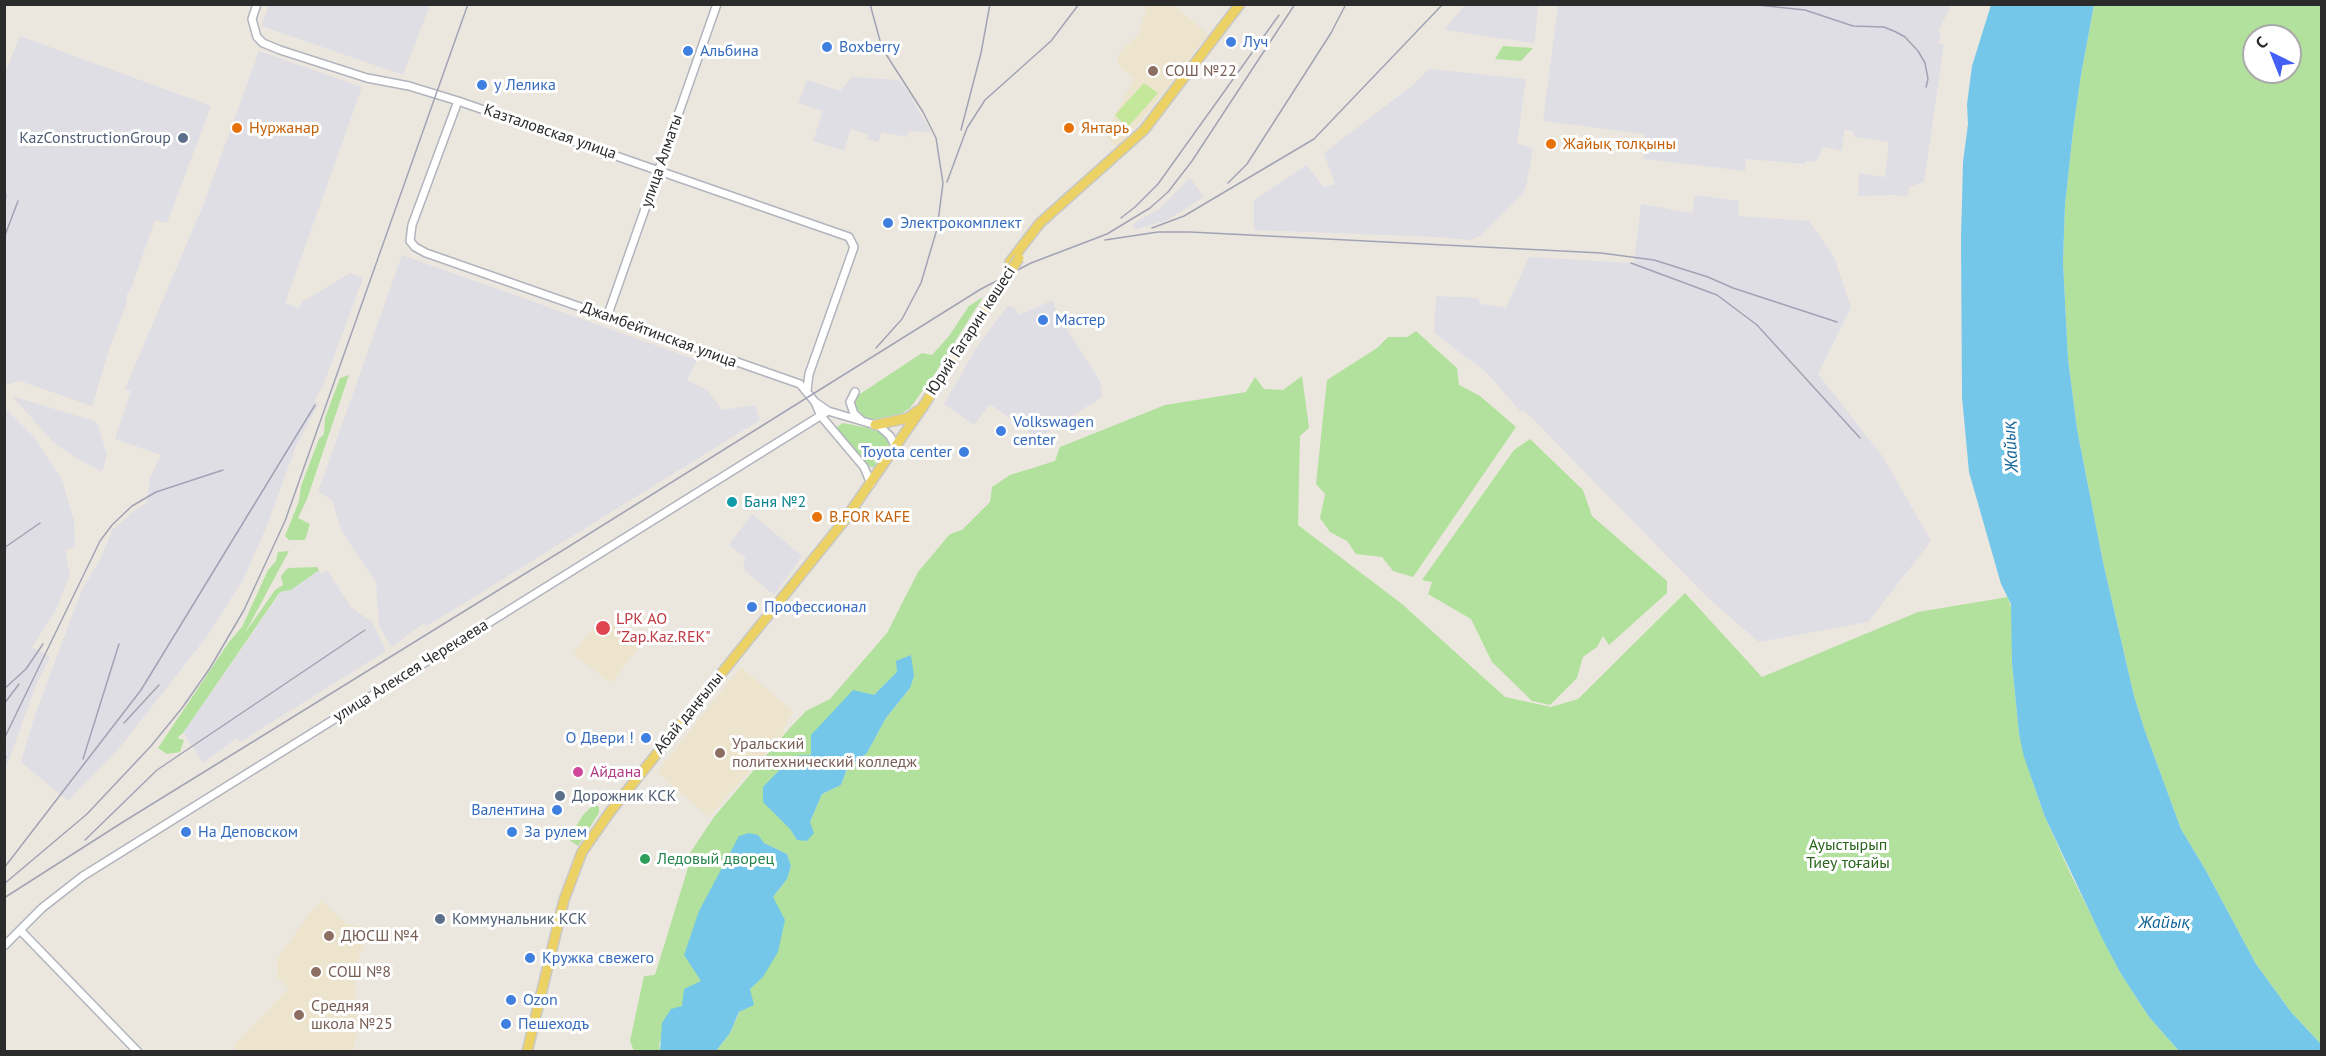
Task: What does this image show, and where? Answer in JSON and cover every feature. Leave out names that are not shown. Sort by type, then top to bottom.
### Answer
[{"type":"main road","name":"Юрий Гагарин көшесі","points":[[922,408],[1014,260],[1040,223],[1144,130],[1240,4]]},
{"type":"main road","name":"Юрий Гагарин көшесі","points":[[1014,260],[1043,228],[1147,134],[1246,4]]},
{"type":"main road","points":[[875,425],[908,418],[922,408]]},
{"type":"main road","name":"Абай даңғылы","points":[[527,1052],[564,900],[582,852],[610,812],[819,553],[871,484],[922,408]]},
{"type":"street","name":"Казталовская улица","points":[[257,4],[252,20],[257,37],[263,43],[280,50],[367,78],[409,86],[458,100],[852,240],[854,247],[809,374],[807,390]]},
{"type":"street","name":"улица Алматы","points":[[607,317],[717,4]]},
{"type":"street","name":"Джамбейтинская улица","points":[[458,100],[410,235],[412,245],[426,254],[792,381],[807,390]]},
{"type":"street","points":[[807,390],[821,416],[864,467],[871,484]]},
{"type":"street","points":[[855,392],[850,402],[851,408],[863,422]]},
{"type":"street","points":[[815,402],[828,411],[875,425],[890,436],[896,447]]},
{"type":"street","name":"улица Алексея Черекаева","points":[[4,946],[56,896],[83,876],[828,411]]},
{"type":"street","points":[[20,930],[138,1052]]},
{"type":"shaded area","points":[[269,4],[430,5],[403,75],[261,26]]},
{"type":"shaded area","name":"СОШ №22","points":[[1147,5],[1173,5],[1208,34],[1148,113],[1117,148],[1105,135],[1134,78],[1117,64],[1119,53],[1139,34]]},
{"type":"shaded area","points":[[1465,5],[1538,5],[1535,41],[1532,43],[1444,30]]},
{"type":"shaded area","points":[[1558,5],[1951,5],[1939,30],[1941,36],[1938,43],[1944,44],[1924,182],[1909,187],[1908,197],[1858,196],[1859,173],[1885,177],[1889,142],[1854,137],[1853,131],[1844,130],[1842,151],[1823,147],[1816,162],[1806,161],[1805,164],[1746,159],[1745,171],[1644,159],[1645,134],[1543,121]]},
{"type":"shaded area","points":[[20,36],[211,106],[167,223],[155,220],[131,289],[127,294],[126,305],[92,406],[20,381],[5,385],[4,75]]},
{"type":"shaded area","points":[[259,51],[362,87],[285,303],[299,308],[302,302],[350,273],[363,278],[323,386],[314,401],[319,403],[296,446],[266,528],[244,578],[208,635],[121,746],[68,801],[21,762],[35,715],[82,589],[100,560],[112,530],[147,502],[150,477],[161,455],[115,439],[131,391],[125,389],[204,203]]},
{"type":"shaded area","points":[[1429,69],[1526,79],[1517,144],[1533,148],[1526,187],[1523,193],[1480,236],[1471,240],[1254,230],[1254,200],[1307,165],[1323,187],[1335,184],[1324,153],[1414,84]]},
{"type":"shaded area","points":[[852,77],[899,80],[931,132],[909,131],[907,137],[882,132],[878,142],[867,139],[869,133],[865,134],[851,129],[844,151],[813,141],[823,111],[798,103],[807,80],[840,91]]},
{"type":"shaded area","points":[[1190,178],[1204,197],[1167,220],[1135,230],[1133,224],[1159,209]]},
{"type":"shaded area","points":[[1695,195],[1739,201],[1738,216],[1809,221],[1834,257],[1851,307],[1818,374],[1883,457],[1931,541],[1868,622],[1759,642],[1709,599],[1525,411],[1520,411],[1487,373],[1434,333],[1436,296],[1478,298],[1481,304],[1506,308],[1529,257],[1634,263],[1641,204],[1692,213]]},
{"type":"shaded area","points":[[402,255],[697,360],[687,380],[707,390],[722,410],[755,405],[760,420],[427,626],[423,624],[391,647],[379,625],[376,582],[342,532],[332,500],[318,492]]},
{"type":"shaded area","points":[[1053,300],[1056,312],[1100,381],[1102,397],[1038,438],[990,404],[974,425],[944,404],[975,350],[1008,305],[1016,309],[1019,315]]},
{"type":"shaded area","points":[[12,396],[94,421],[98,425],[107,455],[102,472],[53,442]]},
{"type":"shaded area","points":[[5,408],[34,437],[62,480],[74,521],[75,546],[65,551],[70,575],[56,610],[32,647],[50,657],[36,685],[5,771]]},
{"type":"shaded area","points":[[752,514],[802,556],[774,595],[745,571],[743,562],[746,558],[729,545]]},
{"type":"shaded area","points":[[319,570],[322,574],[327,570],[351,607],[372,622],[386,651],[240,742],[237,738],[203,763],[183,733],[281,592],[291,590]]},
{"type":"shaded area","points":[[602,616],[641,645],[611,683],[573,654]]},
{"type":"shaded area","name":"Уральский политехнический колледж","points":[[741,667],[794,712],[783,728],[784,733],[709,817],[657,772]]},
{"type":"shaded area","points":[[322,901],[347,924],[363,927],[364,947],[355,966],[357,1035],[353,1051],[236,1051],[234,1045],[289,989],[278,978],[277,960],[310,912]]},
{"type":"green space","points":[[2094,5],[2321,5],[2321,1044],[2291,1012],[2256,964],[2181,829],[2134,696],[2103,562],[2077,429],[2068,359],[2063,262],[2065,205],[2073,131]]},
{"type":"green space","points":[[1503,46],[1533,48],[1521,61],[1495,59]]},
{"type":"green space","points":[[1144,83],[1158,93],[1127,128],[1115,115]]},
{"type":"green space","points":[[983,297],[934,375],[910,408],[900,415],[874,420],[863,416],[854,406],[857,396],[922,353],[932,355],[949,336],[969,306]]},
{"type":"green space","points":[[1416,331],[1457,368],[1459,385],[1480,396],[1516,427],[1413,577],[1393,571],[1382,557],[1356,554],[1347,541],[1330,532],[1320,518],[1325,494],[1316,484],[1327,380],[1377,348],[1388,337],[1407,337]]},
{"type":"green space","points":[[349,375],[307,499],[298,518],[310,524],[305,540],[289,540],[285,536],[299,501],[301,486],[319,439],[324,434],[325,418],[340,378]]},
{"type":"green space","name":"Ауыстырып Тиеу тоғайы","points":[[1302,376],[1309,428],[1300,436],[1298,525],[1402,604],[1505,697],[1551,707],[1578,699],[1685,593],[1762,677],[1918,612],[2008,597],[2012,611],[2012,663],[2019,734],[2045,817],[2071,875],[2121,974],[2149,1017],[2179,1051],[716,1051],[730,1033],[750,989],[763,976],[773,897],[787,879],[791,866],[787,854],[764,843],[702,982],[682,1006],[659,1044],[660,1051],[634,1051],[630,1041],[644,976],[655,975],[690,861],[690,853],[714,817],[788,730],[806,711],[830,699],[887,633],[918,572],[950,534],[962,530],[990,502],[992,487],[1010,475],[1055,461],[1060,447],[1165,405],[1246,392],[1255,377],[1264,389],[1283,390]],"holes":[[[898,672],[910,688],[886,718],[867,753],[847,769],[841,785],[822,794],[810,822],[797,840],[790,829],[811,755]]]},
{"type":"green space","points":[[843,423],[878,430],[889,442],[889,449],[879,465],[874,468],[869,466],[839,431],[837,427]]},
{"type":"green space","points":[[1530,439],[1583,490],[1592,516],[1667,581],[1667,593],[1609,645],[1603,636],[1597,647],[1583,657],[1577,678],[1550,705],[1532,701],[1492,662],[1471,619],[1428,594],[1432,582],[1422,580],[1514,450]]},
{"type":"green space","points":[[289,551],[245,633],[275,590],[283,585],[281,576],[288,568],[317,567],[319,570],[291,590],[280,592],[183,733],[177,738],[184,740],[180,752],[167,754],[158,748],[229,642],[242,627],[268,570],[276,561],[278,552]]},
{"type":"green space","points":[[594,804],[599,807],[599,813],[578,846],[568,839],[583,815]]},
{"type":"water","name":"Жайық","points":[[1991,5],[2094,5],[2073,131],[2065,205],[2063,262],[2068,359],[2077,429],[2103,562],[2134,696],[2181,829],[2256,964],[2291,1012],[2321,1044],[2321,1051],[2179,1051],[2149,1017],[2121,974],[2103,940],[2045,817],[2024,757],[2019,734],[2012,663],[2011,604],[2001,584],[1969,472],[1962,397],[1961,238],[1963,162],[1968,124],[1967,104],[1972,66]]},
{"type":"water","points":[[911,655],[914,676],[910,688],[886,718],[867,753],[847,769],[841,785],[822,794],[810,822],[814,833],[807,841],[797,840],[790,829],[763,802],[763,787],[793,756],[811,755],[811,735],[853,690],[874,695],[897,672],[896,661]]},
{"type":"water","points":[[749,833],[758,835],[764,843],[787,854],[791,866],[787,879],[773,897],[785,920],[778,952],[763,977],[750,989],[754,1005],[739,1012],[730,1033],[716,1051],[660,1051],[662,1023],[671,1009],[682,1006],[684,989],[701,981],[684,955],[699,911],[739,836]]},
{"type":"railway","points":[[4,884],[87,814],[151,746],[210,668],[244,610],[285,521],[468,4]]},
{"type":"railway","points":[[870,4],[882,48],[923,112],[936,138],[943,183],[937,229],[921,283],[902,319],[876,348]]},
{"type":"railway","points":[[961,130],[981,53],[990,4]]},
{"type":"railway","points":[[947,182],[967,128],[985,100],[1051,41],[1079,4]]},
{"type":"railway","points":[[4,898],[981,289],[1031,263],[1107,234],[1150,208],[1168,192],[1192,161],[1295,4]]},
{"type":"railway","points":[[1228,183],[1247,164],[1331,33],[1346,4]]},
{"type":"railway","points":[[1152,228],[1184,216],[1314,139],[1443,4]]},
{"type":"railway","points":[[1748,4],[1805,10],[1853,26],[1884,27],[1896,32],[1905,37],[1925,63],[1928,79],[1926,87]]},
{"type":"railway","points":[[1121,218],[1158,184],[1279,15]]},
{"type":"railway","points":[[4,202],[6,196]]},
{"type":"railway","points":[[4,238],[18,201]]},
{"type":"railway","points":[[1105,240],[1158,232],[1190,232],[1601,253],[1654,260],[1837,322]]},
{"type":"railway","points":[[1631,263],[1717,295],[1757,325],[1860,438]]},
{"type":"railway","points":[[4,868],[141,690],[315,405]]},
{"type":"railway","points":[[4,739],[100,541],[112,525],[132,506],[156,492],[223,470]]},
{"type":"railway","points":[[4,548],[40,523]]},
{"type":"railway","points":[[85,840],[157,770],[365,630]]},
{"type":"railway","points":[[4,689],[26,669],[43,644]]},
{"type":"railway","points":[[83,759],[119,644]]},
{"type":"railway","points":[[4,704],[19,684]]},
{"type":"railway","points":[[124,723],[159,685]]},
{"type":"place","name":"Луч","points":[[1231,42]]},
{"type":"place","name":"Boxberry","points":[[827,47]]},
{"type":"place","name":"Альбина","points":[[688,51]]},
{"type":"place","name":"СОШ №22","points":[[1153,71]]},
{"type":"place","name":"у Лелика","points":[[482,85]]},
{"type":"place","name":"Нуржанар","points":[[237,128]]},
{"type":"place","name":"Янтарь","points":[[1069,128]]},
{"type":"place","name":"KazConstructionGroup","points":[[183,138]]},
{"type":"place","name":"Жайық толқыны","points":[[1551,144]]},
{"type":"place","name":"Электрокомплект","points":[[888,223]]},
{"type":"place","name":"Мастер","points":[[1043,320]]},
{"type":"place","name":"Volkswagen center","points":[[1001,431]]},
{"type":"place","name":"Toyota center","points":[[964,452]]},
{"type":"place","name":"Баня №2","points":[[732,502]]},
{"type":"place","name":"B.FOR KAFE","points":[[817,517]]},
{"type":"place","name":"Профессионал","points":[[752,607]]},
{"type":"place","name":"LPK AO \"Zap.Kaz.REK\"","points":[[603,628]]},
{"type":"place","name":"О Двери !","points":[[646,738]]},
{"type":"place","name":"Уральский политехнический колледж","points":[[720,753]]},
{"type":"place","name":"Айдана","points":[[578,772]]},
{"type":"place","name":"Дорожник КСК","points":[[560,796]]},
{"type":"place","name":"Валентина","points":[[557,810]]},
{"type":"place","name":"На Деповском","points":[[186,832]]},
{"type":"place","name":"За рулем","points":[[512,832]]},
{"type":"place","name":"Ледовый дворец","points":[[645,859]]},
{"type":"place","name":"Коммунальник КСК","points":[[440,919]]},
{"type":"place","name":"ДЮСШ №4","points":[[329,936]]},
{"type":"place","name":"Кружка свежего","points":[[530,958]]},
{"type":"place","name":"СОШ №8","points":[[316,972]]},
{"type":"place","name":"Ozon","points":[[511,1000]]},
{"type":"place","name":"Средняя школа №25","points":[[299,1015]]},
{"type":"place","name":"Пешеходъ","points":[[506,1024]]}]
